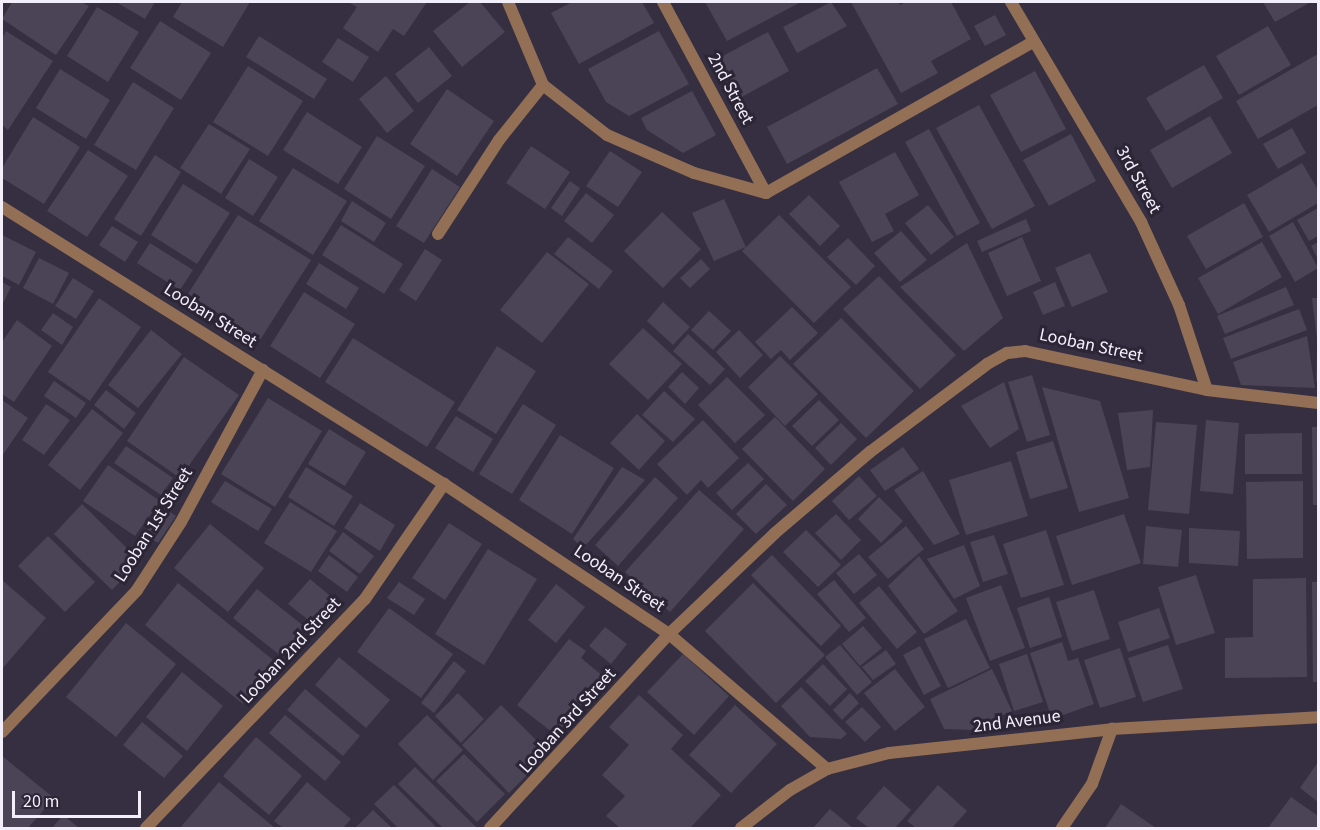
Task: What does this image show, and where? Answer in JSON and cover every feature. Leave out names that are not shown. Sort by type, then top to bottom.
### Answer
[{"type":"street","points":[[508,2],[543,85],[607,135],[694,173],[766,193],[1033,42]]},
{"type":"street","name":"2nd Street","points":[[663,2],[766,193]]},
{"type":"street","name":"3rd Street","points":[[1011,2],[1141,222],[1179,305],[1207,390]]},
{"type":"street","points":[[438,234],[499,141],[543,85]]},
{"type":"street","name":"Looban Street","points":[[2,207],[444,484],[669,634],[775,533],[870,452],[987,364],[1007,353],[1058,357],[1207,390],[1318,403]]},
{"type":"street","name":"Looban 1st Street","points":[[2,732],[137,590],[182,522],[263,370]]},
{"type":"street","name":"Looban 2nd Street","points":[[146,828],[365,599],[444,484]]},
{"type":"street","points":[[669,634],[827,769]]},
{"type":"street","name":"Looban 3rd Street","points":[[490,828],[669,634]]},
{"type":"street","name":"2nd Avenue","points":[[741,828],[790,790],[827,769],[889,753],[1112,729],[1318,717]]},
{"type":"street","points":[[1062,828],[1092,784],[1112,729]]},
{"type":"building","points":[[12,2],[81,2],[89,6],[56,55],[2,19]]},
{"type":"building","points":[[116,2],[155,2],[145,19]]},
{"type":"building","points":[[182,2],[250,2],[223,47],[173,17]]},
{"type":"building","points":[[348,2],[427,2],[404,36],[393,29],[378,52],[343,28],[357,7]]},
{"type":"building","points":[[470,2],[480,2],[505,32],[462,67],[433,31]]},
{"type":"building","points":[[572,2],[642,2],[654,23],[579,64],[551,13]]},
{"type":"building","points":[[705,2],[801,2],[727,41]]},
{"type":"building","points":[[831,2],[847,26],[797,53],[783,27]]},
{"type":"building","points":[[851,2],[898,2],[900,5],[906,2],[951,2],[971,39],[931,61],[938,73],[901,93]]},
{"type":"building","points":[[1263,2],[1311,2],[1275,22]]},
{"type":"building","points":[[97,7],[139,32],[108,82],[67,56]]},
{"type":"building","points":[[995,15],[1006,35],[985,46],[974,26]]},
{"type":"building","points":[[160,21],[211,53],[181,100],[130,68]]},
{"type":"building","points":[[1268,26],[1291,65],[1239,95],[1216,56]]},
{"type":"building","points":[[6,31],[53,61],[8,130],[2,125],[2,38]]},
{"type":"building","points":[[659,31],[689,84],[629,116],[606,102],[588,69]]},
{"type":"building","points":[[768,32],[789,71],[740,98],[719,58]]},
{"type":"building","points":[[259,36],[327,79],[314,99],[246,57]]},
{"type":"building","points":[[338,38],[369,57],[353,82],[322,62]]},
{"type":"building","points":[[429,47],[452,76],[418,103],[395,74]]},
{"type":"building","points":[[1318,54],[1318,105],[1258,139],[1236,101]]},
{"type":"building","points":[[1204,65],[1223,98],[1166,131],[1146,98]]},
{"type":"building","points":[[248,66],[303,101],[268,156],[213,122]]},
{"type":"building","points":[[877,68],[898,104],[787,164],[767,127]]},
{"type":"building","points":[[60,69],[110,100],[86,139],[36,108]]},
{"type":"building","points":[[1035,71],[1066,129],[1021,152],[990,95]]},
{"type":"building","points":[[386,76],[414,111],[387,133],[359,99]]},
{"type":"building","points":[[133,82],[174,108],[136,170],[94,145]]},
{"type":"building","points":[[447,89],[494,121],[457,176],[410,144]]},
{"type":"building","points":[[692,91],[716,135],[683,153],[647,130],[641,118]]},
{"type":"building","points":[[979,105],[1035,206],[992,229],[936,128]]},
{"type":"building","points":[[307,112],[362,147],[338,184],[283,150]]},
{"type":"building","points":[[1210,116],[1232,153],[1172,188],[1150,150]]},
{"type":"building","points":[[33,117],[80,147],[44,204],[2,178],[2,168]]},
{"type":"building","points":[[209,124],[250,149],[221,194],[180,168]]},
{"type":"building","points":[[1292,128],[1306,153],[1278,169],[1263,144]]},
{"type":"building","points":[[929,129],[980,223],[957,236],[905,142]]},
{"type":"building","points":[[1071,134],[1096,181],[1049,206],[1023,160]]},
{"type":"building","points":[[377,136],[425,166],[391,219],[344,189]]},
{"type":"building","points":[[531,146],[570,172],[545,209],[506,183]]},
{"type":"building","points":[[88,150],[128,176],[87,237],[47,211]]},
{"type":"building","points":[[610,151],[642,172],[618,207],[586,186]]},
{"type":"building","points":[[895,152],[919,195],[885,214],[894,231],[872,242],[839,182]]},
{"type":"building","points":[[155,155],[181,172],[141,236],[114,219]]},
{"type":"building","points":[[249,159],[278,177],[253,216],[225,198]]},
{"type":"building","points":[[1302,163],[1318,190],[1318,203],[1269,232],[1247,195]]},
{"type":"building","points":[[293,168],[347,201],[313,255],[259,221]]},
{"type":"building","points":[[432,169],[460,187],[424,243],[396,226]]},
{"type":"building","points":[[570,181],[580,188],[562,216],[551,208]]},
{"type":"building","points":[[183,184],[230,213],[197,264],[151,235]]},
{"type":"building","points":[[586,193],[614,215],[592,243],[564,221]]},
{"type":"building","points":[[809,195],[840,226],[820,246],[789,214]]},
{"type":"building","points":[[724,199],[746,247],[714,261],[692,213]]},
{"type":"building","points":[[352,201],[386,223],[374,242],[341,221]]},
{"type":"building","points":[[1244,203],[1263,237],[1206,269],[1187,236]]},
{"type":"building","points":[[928,205],[954,237],[931,255],[905,223]]},
{"type":"building","points":[[1318,208],[1318,236],[1309,241],[1297,220]]},
{"type":"building","points":[[662,212],[701,249],[663,288],[624,251]]},
{"type":"building","points":[[238,215],[311,260],[260,340],[188,294]]},
{"type":"building","points":[[779,215],[851,287],[814,323],[742,251]]},
{"type":"building","points":[[1026,219],[1031,231],[982,252],[977,241]]},
{"type":"building","points":[[1293,222],[1318,268],[1295,282],[1269,236]]},
{"type":"building","points":[[341,225],[403,264],[384,294],[322,255]]},
{"type":"building","points":[[112,226],[138,242],[125,262],[99,245]]},
{"type":"building","points":[[901,231],[927,260],[900,282],[874,253]]},
{"type":"building","points":[[2,235],[36,252],[19,285],[2,276]]},
{"type":"building","points":[[568,237],[613,271],[599,289],[554,254]]},
{"type":"building","points":[[1022,237],[1041,281],[1007,296],[988,253]]},
{"type":"building","points":[[848,238],[875,266],[856,285],[827,257]]},
{"type":"building","points":[[1262,242],[1282,277],[1218,314],[1198,278]]},
{"type":"building","points":[[1318,242],[1318,259],[1311,246]]},
{"type":"building","points":[[150,243],[193,270],[180,290],[137,263]]},
{"type":"building","points":[[967,243],[1003,318],[964,351],[900,287]]},
{"type":"building","points":[[425,249],[442,260],[416,301],[399,290]]},
{"type":"building","points":[[547,252],[589,284],[542,343],[500,310]]},
{"type":"building","points":[[1090,253],[1108,292],[1072,307],[1055,268]]},
{"type":"building","points":[[39,258],[69,273],[53,304],[23,288]]},
{"type":"building","points":[[701,259],[710,269],[690,288],[680,278]]},
{"type":"building","points":[[319,263],[359,288],[346,309],[306,284]]},
{"type":"building","points":[[879,276],[956,355],[920,389],[843,309]]},
{"type":"building","points":[[73,278],[94,291],[76,319],[55,306]]},
{"type":"building","points":[[2,282],[11,287],[2,305]]},
{"type":"building","points":[[1055,282],[1065,306],[1043,315],[1033,292]]},
{"type":"building","points":[[1286,287],[1294,305],[1225,334],[1217,316]]},
{"type":"building","points":[[304,292],[355,324],[320,378],[270,346]]},
{"type":"building","points":[[99,298],[141,327],[90,401],[48,372]]},
{"type":"building","points":[[1312,298],[1318,298],[1318,339],[1317,339]]},
{"type":"building","points":[[663,302],[690,327],[673,345],[647,321]]},
{"type":"building","points":[[792,307],[818,333],[790,360],[781,350],[771,359],[755,342]]},
{"type":"building","points":[[1299,309],[1307,330],[1231,359],[1223,338]]},
{"type":"building","points":[[709,311],[731,331],[713,350],[691,330]]},
{"type":"building","points":[[53,313],[73,327],[62,345],[41,330]]},
{"type":"building","points":[[841,318],[914,391],[866,438],[793,364]]},
{"type":"building","points":[[17,320],[52,346],[14,402],[2,394],[2,342]]},
{"type":"building","points":[[643,328],[682,364],[648,400],[609,364]]},
{"type":"building","points":[[151,330],[182,354],[138,408],[108,385]]},
{"type":"building","points":[[739,330],[763,355],[740,378],[716,352]]},
{"type":"building","points":[[688,334],[725,369],[710,385],[673,351]]},
{"type":"building","points":[[1307,336],[1315,388],[1241,385],[1233,362]]},
{"type":"building","points":[[353,338],[455,402],[427,447],[325,382]]},
{"type":"building","points":[[497,346],[536,371],[496,434],[457,410]]},
{"type":"building","points":[[1317,353],[1318,381],[1316,381]]},
{"type":"building","points":[[780,356],[818,394],[785,426],[748,387]]},
{"type":"building","points":[[184,357],[239,395],[180,478],[127,441]]},
{"type":"building","points":[[682,372],[699,388],[685,404],[668,387]]},
{"type":"building","points":[[1032,375],[1050,435],[1027,442],[1008,382]]},
{"type":"building","points":[[727,377],[765,415],[735,443],[698,405]]},
{"type":"building","points":[[54,381],[86,403],[76,418],[44,396]]},
{"type":"building","points":[[1004,382],[1019,429],[990,448],[961,406]]},
{"type":"building","points":[[1042,387],[1100,401],[1129,498],[1079,512]]},
{"type":"building","points":[[106,390],[136,413],[124,429],[94,405]]},
{"type":"building","points":[[664,391],[695,419],[673,442],[642,415]]},
{"type":"building","points":[[268,398],[322,431],[275,507],[221,474]]},
{"type":"building","points":[[2,400],[28,418],[2,456]]},
{"type":"building","points":[[819,400],[839,420],[812,446],[792,426]]},
{"type":"building","points":[[46,404],[70,420],[44,455],[22,440]]},
{"type":"building","points":[[523,404],[556,425],[512,494],[479,474]]},
{"type":"building","points":[[92,409],[123,433],[80,490],[48,465]]},
{"type":"building","points":[[1153,410],[1150,467],[1127,470],[1118,413]]},
{"type":"building","points":[[637,414],[665,441],[639,470],[610,443]]},
{"type":"building","points":[[456,416],[493,439],[473,472],[435,448]]},
{"type":"building","points":[[775,417],[825,469],[793,501],[742,449]]},
{"type":"building","points":[[703,420],[739,458],[708,488],[701,480],[687,495],[657,464]]},
{"type":"building","points":[[1206,420],[1239,423],[1233,494],[1200,491]]},
{"type":"building","points":[[1156,422],[1197,425],[1189,514],[1148,510]]},
{"type":"building","points":[[841,423],[857,439],[831,465],[815,448]]},
{"type":"building","points":[[1312,427],[1318,427],[1318,505],[1313,505]]},
{"type":"building","points":[[329,429],[366,452],[345,486],[308,464]]},
{"type":"building","points":[[1302,433],[1302,474],[1245,474],[1245,434]]},
{"type":"building","points":[[560,435],[614,468],[572,534],[519,500]]},
{"type":"building","points":[[1053,441],[1068,488],[1030,499],[1016,452]]},
{"type":"building","points":[[126,446],[173,478],[161,495],[114,463]]},
{"type":"building","points":[[903,447],[919,469],[885,491],[870,470]]},
{"type":"building","points":[[1011,461],[1028,516],[966,535],[949,480]]},
{"type":"building","points":[[748,463],[764,479],[732,510],[716,493]]},
{"type":"building","points":[[108,465],[160,501],[135,536],[83,501]]},
{"type":"building","points":[[306,467],[353,496],[334,526],[288,497]]},
{"type":"building","points":[[622,467],[645,480],[583,548],[573,539]]},
{"type":"building","points":[[923,471],[960,534],[934,545],[894,490]]},
{"type":"building","points":[[859,476],[877,496],[849,520],[832,501]]},
{"type":"building","points":[[655,477],[678,498],[618,566],[595,545]]},
{"type":"building","points":[[225,481],[272,509],[258,531],[211,502]]},
{"type":"building","points":[[1303,481],[1303,558],[1247,559],[1246,482]]},
{"type":"building","points":[[766,484],[787,505],[756,534],[736,514]]},
{"type":"building","points":[[699,490],[744,529],[670,612],[625,572]]},
{"type":"building","points":[[879,497],[903,521],[881,543],[858,519]]},
{"type":"building","points":[[290,502],[337,531],[311,572],[264,543]]},
{"type":"building","points":[[360,503],[395,525],[380,551],[344,528]]},
{"type":"building","points":[[82,504],[140,561],[112,590],[54,534]]},
{"type":"building","points":[[163,507],[176,516],[158,543],[144,534]]},
{"type":"building","points":[[836,514],[861,540],[841,560],[815,533]]},
{"type":"building","points":[[1124,514],[1141,563],[1072,585],[1056,536]]},
{"type":"building","points":[[449,523],[482,544],[445,600],[412,578]]},
{"type":"building","points":[[210,524],[264,568],[228,612],[174,568]]},
{"type":"building","points":[[906,526],[924,549],[888,579],[868,557]]},
{"type":"building","points":[[1146,526],[1182,530],[1178,567],[1143,564]]},
{"type":"building","points":[[1189,528],[1240,531],[1238,566],[1189,563]]},
{"type":"building","points":[[806,530],[841,565],[818,587],[783,552]]},
{"type":"building","points":[[1046,530],[1064,585],[1021,598],[1003,544]]},
{"type":"building","points":[[343,532],[374,556],[360,574],[329,551]]},
{"type":"building","points":[[994,535],[1008,574],[983,582],[970,542]]},
{"type":"building","points":[[48,536],[95,582],[65,612],[18,566]]},
{"type":"building","points":[[964,545],[980,586],[954,599],[927,559]]},
{"type":"building","points":[[488,549],[537,579],[484,665],[435,634]]},
{"type":"building","points":[[859,554],[877,575],[854,594],[836,573]]},
{"type":"building","points":[[329,555],[358,577],[347,592],[318,571]]},
{"type":"building","points":[[772,555],[841,626],[821,646],[751,575]]},
{"type":"building","points":[[919,556],[958,611],[924,634],[888,586]]},
{"type":"building","points":[[1196,575],[1215,633],[1176,645],[1158,587]]},
{"type":"building","points":[[1306,578],[1307,677],[1225,678],[1225,638],[1253,637],[1253,579]]},
{"type":"building","points":[[310,579],[335,600],[315,625],[288,604]]},
{"type":"building","points":[[2,580],[46,618],[2,669]]},
{"type":"building","points":[[834,580],[866,618],[849,632],[817,594]]},
{"type":"building","points":[[399,582],[425,599],[414,615],[387,598]]},
{"type":"building","points":[[1312,582],[1318,582],[1318,682],[1313,682]]},
{"type":"building","points":[[178,583],[277,663],[243,704],[145,625]]},
{"type":"building","points":[[753,583],[825,655],[776,703],[705,631]]},
{"type":"building","points":[[556,584],[585,607],[556,643],[528,620]]},
{"type":"building","points":[[1001,585],[1025,648],[990,661],[966,598]]},
{"type":"building","points":[[879,586],[917,632],[897,649],[859,603]]},
{"type":"building","points":[[257,589],[305,627],[281,656],[233,618]]},
{"type":"building","points":[[1094,590],[1110,639],[1072,651],[1056,602]]},
{"type":"building","points":[[1049,597],[1062,637],[1030,648],[1017,608]]},
{"type":"building","points":[[389,608],[453,654],[421,698],[357,652]]},
{"type":"building","points":[[1159,608],[1170,638],[1128,652],[1118,622]]},
{"type":"building","points":[[966,619],[990,668],[948,688],[924,639]]},
{"type":"building","points":[[126,623],[176,664],[116,737],[66,697]]},
{"type":"building","points":[[863,626],[882,648],[860,666],[842,644]]},
{"type":"building","points":[[605,627],[627,644],[611,664],[589,646]]},
{"type":"building","points":[[569,639],[586,651],[581,658],[604,677],[556,735],[517,705]]},
{"type":"building","points":[[1062,642],[1068,661],[1078,658],[1094,704],[1052,719],[1030,653]]},
{"type":"building","points":[[840,645],[872,682],[857,695],[825,657]]},
{"type":"building","points":[[1168,645],[1183,689],[1143,702],[1128,658]]},
{"type":"building","points":[[920,646],[941,686],[924,695],[903,655]]},
{"type":"building","points":[[1120,648],[1136,697],[1100,708],[1084,660]]},
{"type":"building","points":[[886,650],[896,664],[873,680],[862,667]]},
{"type":"building","points":[[683,654],[729,696],[694,735],[647,692]]},
{"type":"building","points":[[1027,654],[1043,702],[1014,711],[999,664]]},
{"type":"building","points":[[339,657],[390,700],[366,728],[315,685]]},
{"type":"building","points":[[454,661],[466,671],[434,713],[421,703]]},
{"type":"building","points":[[823,664],[847,689],[830,706],[805,681]]},
{"type":"building","points":[[895,669],[925,707],[895,731],[864,693]]},
{"type":"building","points":[[992,669],[1012,711],[971,730],[944,729],[930,699]]},
{"type":"building","points":[[182,672],[223,706],[187,751],[146,717]]},
{"type":"building","points":[[801,687],[847,734],[841,739],[810,737],[781,706]]},
{"type":"building","points":[[305,689],[360,736],[343,756],[287,710]]},
{"type":"building","points":[[458,693],[484,719],[461,743],[435,716]]},
{"type":"building","points":[[850,693],[859,703],[842,720],[833,710]]},
{"type":"building","points":[[639,695],[683,735],[671,749],[721,795],[690,828],[620,828],[606,816],[625,796],[602,775],[629,745],[609,727]]},
{"type":"building","points":[[501,705],[549,753],[509,793],[462,745]]},
{"type":"building","points":[[735,705],[777,744],[731,793],[689,755]]},
{"type":"building","points":[[862,707],[881,727],[865,742],[845,722]]},
{"type":"building","points":[[285,715],[341,762],[325,781],[269,733]]},
{"type":"building","points":[[427,715],[463,750],[433,780],[398,744]]},
{"type":"building","points":[[142,722],[183,756],[164,778],[123,745]]},
{"type":"building","points":[[256,737],[302,776],[269,815],[223,776]]},
{"type":"building","points":[[464,754],[505,794],[477,822],[436,781]]},
{"type":"building","points":[[2,756],[54,798],[28,828],[2,828]]},
{"type":"building","points":[[1318,762],[1318,802],[1300,788]]},
{"type":"building","points":[[415,767],[476,827],[443,828],[398,784]]},
{"type":"building","points":[[219,782],[275,828],[180,828]]},
{"type":"building","points":[[307,782],[351,819],[343,828],[283,828],[274,821]]},
{"type":"building","points":[[394,785],[437,828],[398,828],[374,804]]},
{"type":"building","points":[[938,785],[967,811],[952,828],[916,828],[907,821]]},
{"type":"building","points":[[884,786],[911,810],[895,828],[869,828],[856,818]]},
{"type":"building","points":[[1291,797],[1318,816],[1318,828],[1268,828]]},
{"type":"building","points":[[1121,804],[1156,828],[1105,828]]},
{"type":"building","points":[[830,809],[853,828],[813,828]]},
{"type":"building","points":[[373,810],[392,828],[355,828]]},
{"type":"building","points":[[63,815],[79,828],[52,828]]}]
